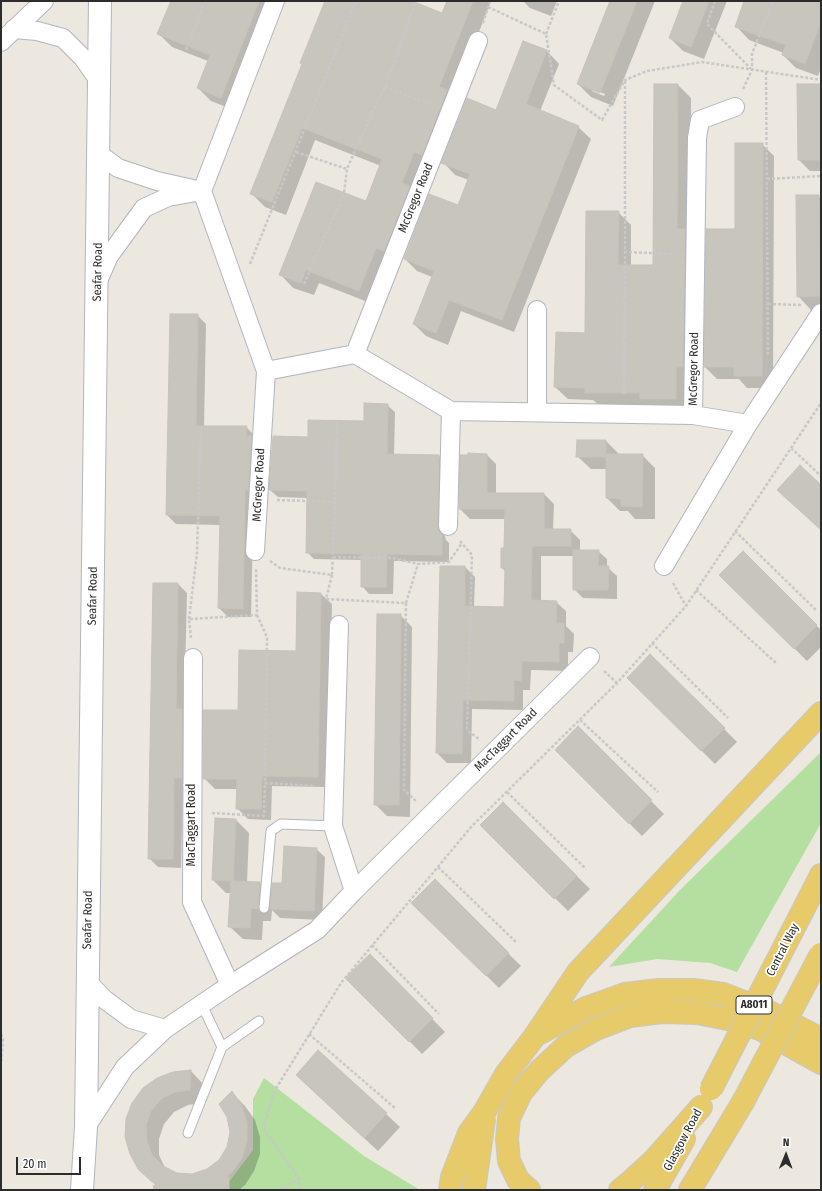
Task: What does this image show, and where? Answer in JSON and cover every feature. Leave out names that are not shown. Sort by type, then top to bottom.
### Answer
[{"type":"main road","points":[[450,1190],[452,1177],[469,1133],[485,1111],[506,1074],[535,1036],[578,972],[821,713]]},
{"type":"main road","name":"Central Way","points":[[706,1098],[821,875]]},
{"type":"main road","name":"A8011","points":[[690,1190],[743,1102],[821,954]]},
{"type":"main road","points":[[535,1036],[586,1008],[625,994],[659,990],[693,990],[723,994],[769,1012],[821,1039]]},
{"type":"main road","points":[[529,1190],[518,1180],[509,1161],[507,1139],[509,1118],[521,1093],[539,1071],[566,1046],[596,1029],[630,1016],[662,1012],[697,1013],[728,1019],[760,1029],[821,1063]]},
{"type":"main road","points":[[620,1190],[655,1159],[706,1098]]},
{"type":"main road","name":"Glasgow Road","points":[[655,1190],[706,1098]]},
{"type":"main road","points":[[474,1190],[485,1111]]},
{"type":"street","points":[[1,42],[44,1]]},
{"type":"street","name":"Seafar Road","points":[[82,1185],[86,1127],[100,1]]},
{"type":"street","points":[[202,191],[276,1]]},
{"type":"street","points":[[14,29],[37,31],[63,38],[82,58],[100,82]]},
{"type":"street","name":"McGregor Road","points":[[355,354],[478,41]]},
{"type":"street","name":"McGregor Road","points":[[693,415],[697,138],[700,120],[734,107]]},
{"type":"street","points":[[99,154],[118,168],[157,181],[202,191]]},
{"type":"street","points":[[97,284],[109,256],[144,208],[168,197],[202,191]]},
{"type":"street","name":"McGregor Road","points":[[202,191],[266,371],[255,551]]},
{"type":"street","points":[[664,566],[748,424],[813,309]]},
{"type":"street","points":[[537,310],[537,412]]},
{"type":"street","points":[[266,371],[355,354],[451,411],[448,526]]},
{"type":"street","name":"McGregor Road","points":[[451,411],[693,415],[748,424]]},
{"type":"street","points":[[339,625],[333,826],[354,891]]},
{"type":"street","name":"MacTaggart Road","points":[[86,1127],[125,1067],[165,1029],[230,985],[317,930],[431,814],[590,657]]},
{"type":"street","name":"MacTaggart Road","points":[[193,658],[192,902],[230,985]]},
{"type":"street","points":[[87,981],[104,998],[132,1019],[165,1029]]},
{"type":"lane","points":[[264,908],[271,831],[280,824],[333,826]]},
{"type":"lane","points":[[202,1004],[222,1047]]},
{"type":"lane","points":[[188,1133],[222,1047],[259,1021]]},
{"type":"path","points":[[186,50],[205,1]]},
{"type":"path","points":[[232,276],[249,267],[356,1]]},
{"type":"path","points":[[304,284],[344,193],[347,169],[385,87],[416,1]]},
{"type":"path","points":[[559,1],[546,34],[554,86],[602,120],[625,80],[647,71],[702,62],[821,80]]},
{"type":"path","points":[[714,1],[707,24],[752,70]]},
{"type":"path","points":[[734,107],[752,70],[752,54],[773,1]]},
{"type":"path","points":[[488,7],[546,34]]},
{"type":"path","points":[[766,72],[768,358]]},
{"type":"path","points":[[624,413],[625,80]]},
{"type":"path","points":[[385,87],[450,113]]},
{"type":"path","points":[[296,152],[347,169]]},
{"type":"path","points":[[767,178],[821,176]]},
{"type":"path","points":[[625,252],[695,254]]},
{"type":"path","points":[[768,304],[813,309]]},
{"type":"path","points":[[300,1190],[299,1180],[263,1128],[275,1090],[341,983],[472,826],[617,683],[686,606],[821,403]]},
{"type":"path","points":[[337,421],[336,502],[332,574],[326,599],[406,603]]},
{"type":"path","points":[[193,658],[189,619],[197,553],[201,426]]},
{"type":"path","points":[[791,448],[821,476]]},
{"type":"path","points":[[258,500],[336,502]]},
{"type":"path","points":[[448,526],[472,555],[467,730],[495,751]]},
{"type":"path","points":[[735,531],[817,611]]},
{"type":"path","points":[[333,557],[392,558],[418,564],[449,562],[462,543]]},
{"type":"path","points":[[255,551],[280,568],[332,574]]},
{"type":"path","points":[[192,812],[264,816],[267,637],[257,615],[255,551]]},
{"type":"path","points":[[418,564],[406,603],[404,790],[431,814]]},
{"type":"path","points":[[664,566],[686,606]]},
{"type":"path","points":[[696,590],[776,663]]},
{"type":"path","points":[[189,619],[257,615]]},
{"type":"path","points":[[652,643],[728,718]]},
{"type":"path","points":[[580,720],[658,792]]},
{"type":"path","points":[[265,783],[334,787]]},
{"type":"path","points":[[507,792],[586,869]]},
{"type":"path","points":[[438,867],[517,943]]},
{"type":"path","points":[[372,945],[439,1014]]},
{"type":"path","points":[[1,1034],[3,1039],[1,1064]]},
{"type":"path","points":[[309,1034],[395,1108]]},
{"type":"path","points":[[280,1190],[299,1180]]},
{"type":"green space","points":[[821,752],[821,823],[737,972],[710,963],[657,959],[609,967],[680,890]]},
{"type":"green space","points":[[264,1078],[364,1156],[420,1190],[216,1190],[226,1186],[253,1150],[253,1099]]},
{"type":"building","points":[[171,1],[259,1],[221,98],[197,88],[210,55],[157,34]]},
{"type":"building","points":[[325,1],[412,1],[442,13],[447,1],[473,1],[439,87],[447,90],[422,155],[414,152],[402,183],[410,186],[384,251],[376,248],[359,291],[306,270],[301,283],[279,275],[316,182],[366,201],[382,159],[302,128],[272,202],[250,194],[302,64],[300,63]]},
{"type":"building","points":[[610,1],[637,1],[600,93],[577,84]]},
{"type":"building","points":[[683,1],[709,1],[691,47],[669,38]]},
{"type":"building","points":[[744,1],[821,1],[821,21],[805,64],[782,55],[786,45],[735,27]]},
{"type":"building","points":[[523,41],[547,50],[526,104],[579,126],[502,320],[449,300],[436,333],[413,324],[434,271],[404,259],[429,194],[458,205],[470,174],[441,163],[467,98],[496,110]]},
{"type":"building","points":[[654,84],[678,84],[677,229],[685,229],[683,367],[676,367],[676,399],[640,399],[640,393],[585,393],[585,388],[554,387],[556,332],[585,333],[586,211],[619,211],[618,265],[653,265]]},
{"type":"building","points":[[797,84],[821,84],[821,160],[798,160]]},
{"type":"building","points":[[735,143],[763,143],[762,376],[734,376],[734,367],[704,367],[706,229],[735,229]]},
{"type":"building","points":[[796,195],[819,195],[820,296],[797,297]]},
{"type":"building","points":[[170,314],[198,314],[196,426],[247,426],[246,436],[252,436],[248,490],[245,490],[243,609],[218,608],[220,516],[166,515]]},
{"type":"building","points":[[364,403],[388,404],[387,454],[439,455],[438,526],[442,535],[442,555],[387,554],[386,587],[361,587],[361,554],[306,553],[307,491],[269,490],[273,436],[308,437],[308,420],[364,421]]},
{"type":"building","points":[[577,440],[606,440],[606,454],[643,454],[642,507],[621,506],[621,499],[606,498],[606,457],[576,457]]},
{"type":"building","points":[[468,453],[487,454],[487,493],[544,493],[544,529],[571,529],[571,546],[532,546],[531,600],[557,601],[556,623],[564,623],[564,643],[559,643],[559,662],[522,661],[521,681],[514,680],[514,701],[463,700],[462,754],[436,753],[440,566],[465,566],[465,606],[504,607],[505,568],[501,568],[501,548],[504,548],[505,509],[459,509],[460,455],[468,455]]},
{"type":"building","points":[[800,465],[821,485],[821,530],[777,490]]},
{"type":"building","points":[[573,550],[599,550],[598,566],[609,566],[608,590],[573,590]]},
{"type":"building","points":[[743,551],[817,625],[794,649],[719,575]]},
{"type":"building","points":[[153,583],[178,583],[176,709],[182,709],[182,778],[174,778],[173,859],[148,859]]},
{"type":"building","points":[[297,592],[321,593],[318,777],[262,776],[261,809],[236,809],[237,779],[203,779],[203,710],[238,710],[239,650],[296,651]]},
{"type":"building","points":[[377,614],[401,614],[399,805],[374,805]]},
{"type":"building","points":[[650,654],[725,728],[701,751],[627,678]]},
{"type":"building","points":[[578,726],[652,800],[629,824],[555,750]]},
{"type":"building","points":[[503,802],[577,876],[554,899],[480,825]]},
{"type":"building","points":[[215,818],[236,819],[233,881],[260,882],[258,909],[251,908],[250,928],[228,927],[231,881],[212,880]]},
{"type":"building","points":[[284,846],[317,848],[314,911],[270,909],[272,883],[282,883]]},
{"type":"building","points":[[435,879],[509,953],[486,976],[411,903]]},
{"type":"building","points":[[370,954],[433,1018],[409,1042],[345,978]]},
{"type":"building","points":[[318,1050],[387,1113],[364,1138],[296,1075]]},
{"type":"building","points":[[191,1070],[190,1090],[175,1092],[161,1099],[151,1111],[146,1125],[147,1141],[152,1155],[163,1166],[177,1173],[192,1174],[207,1169],[219,1160],[227,1147],[230,1132],[227,1117],[219,1104],[232,1091],[242,1106],[247,1123],[247,1141],[242,1158],[232,1172],[226,1177],[229,1177],[229,1190],[154,1190],[153,1186],[157,1184],[151,1181],[138,1169],[130,1154],[125,1137],[126,1119],[132,1103],[143,1088],[157,1078],[173,1072]]}]
